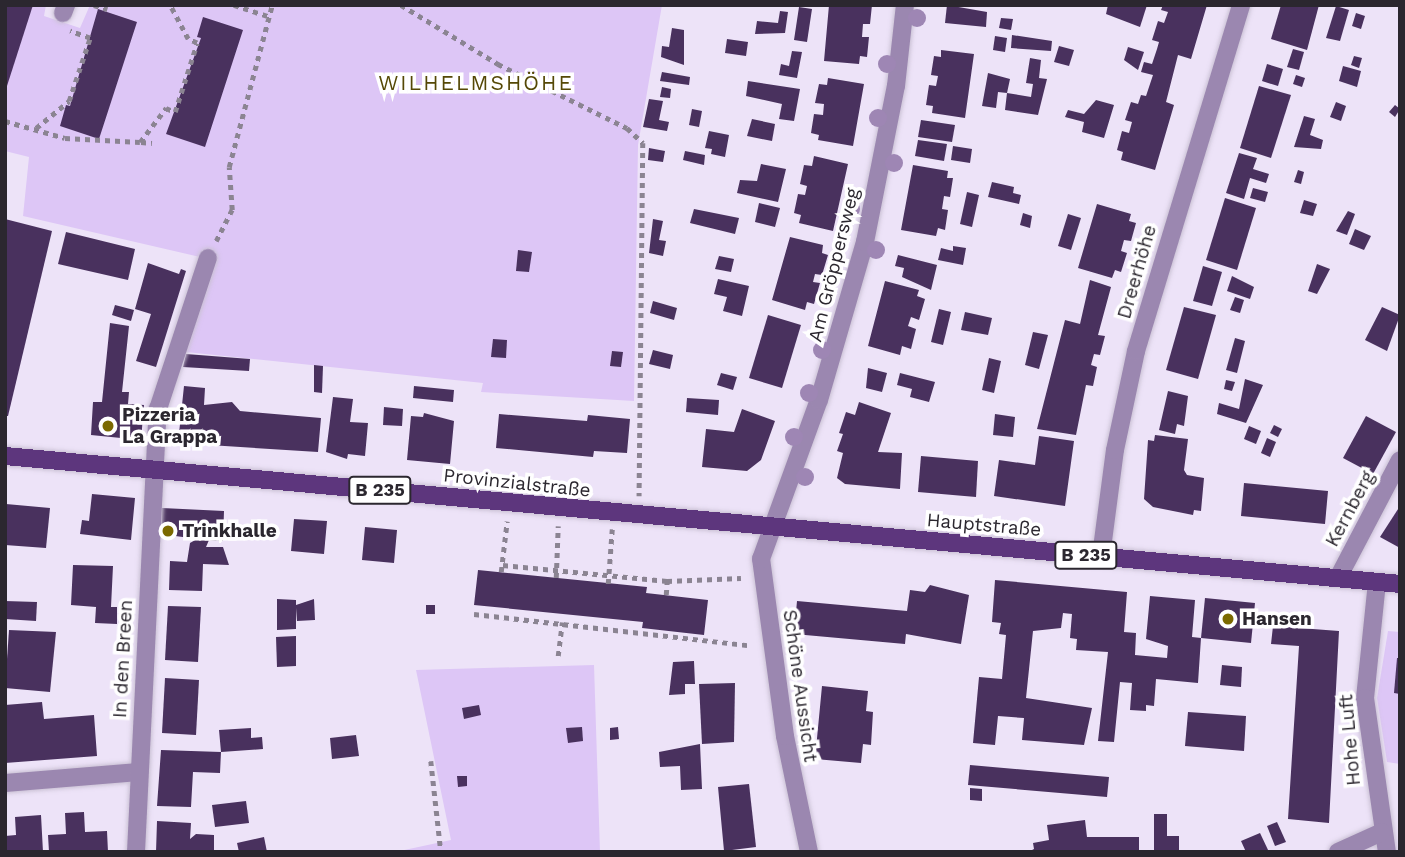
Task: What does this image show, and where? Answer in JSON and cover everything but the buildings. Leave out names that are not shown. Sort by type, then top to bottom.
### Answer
[{"type":"main road","name":"Provinzialstraße","points":[[5,456],[610,513]]},
{"type":"main road","name":"Hauptstraße","points":[[610,513],[1400,584]]},
{"type":"street","name":"Am Gröppersweg","points":[[772,527],[819,400],[864,242],[896,86],[905,5]]},
{"type":"street","name":"Dreerhöhe","points":[[1101,556],[1115,450],[1136,351],[1241,5]]},
{"type":"street","name":"In den Breen","points":[[136,852],[158,409],[208,258]]},
{"type":"street","name":"Kernberg","points":[[1338,578],[1400,460]]},
{"type":"street","name":"Schöne Aussicht","points":[[772,527],[761,559],[785,736],[808,852]]},
{"type":"street","name":"Hohe Luft","points":[[1377,582],[1365,698],[1382,832],[1387,852]]},
{"type":"street","points":[[5,783],[139,772]]},
{"type":"street","points":[[1338,852],[1382,832]]},
{"type":"path","points":[[94,5],[107,9]]},
{"type":"path","points":[[140,142],[166,108],[175,112],[197,43],[188,39],[170,5]]},
{"type":"path","points":[[233,5],[268,16]]},
{"type":"path","points":[[208,258],[232,210],[229,167],[272,5]]},
{"type":"path","points":[[401,5],[498,64],[626,128],[643,143],[639,515]]},
{"type":"path","points":[[35,128],[69,102],[90,38],[66,30],[64,9]]},
{"type":"path","points":[[5,121],[100,143],[152,144]]},
{"type":"path","points":[[501,572],[508,503]]},
{"type":"path","points":[[556,578],[559,508]]},
{"type":"path","points":[[608,583],[610,513]]},
{"type":"path","points":[[503,565],[667,581],[741,578]]},
{"type":"path","points":[[666,595],[667,581]]},
{"type":"path","points":[[474,614],[652,631],[651,637],[747,645]]},
{"type":"path","points":[[558,656],[562,622]]},
{"type":"path","points":[[431,761],[441,852]]},
{"type":"shaded area","points":[[5,5],[46,5],[44,16],[80,28],[90,5],[662,5],[638,145],[634,401],[481,392],[483,383],[186,352],[213,260],[23,216],[29,157],[5,151]]},
{"type":"shaded area","points":[[1388,631],[1400,632],[1400,764],[1387,762],[1377,698]]},
{"type":"shaded area","points":[[594,665],[600,852],[395,852],[451,840],[416,670]]},
{"type":"place","name":"Pizzeria La Grappa","points":[[108,426]]},
{"type":"place","name":"Trinkhalle","points":[[168,531]]},
{"type":"place","name":"Hansen","points":[[1228,619]]},
{"type":"district","name":"WILHELMSHÖHE","points":[[476,83]]}]
